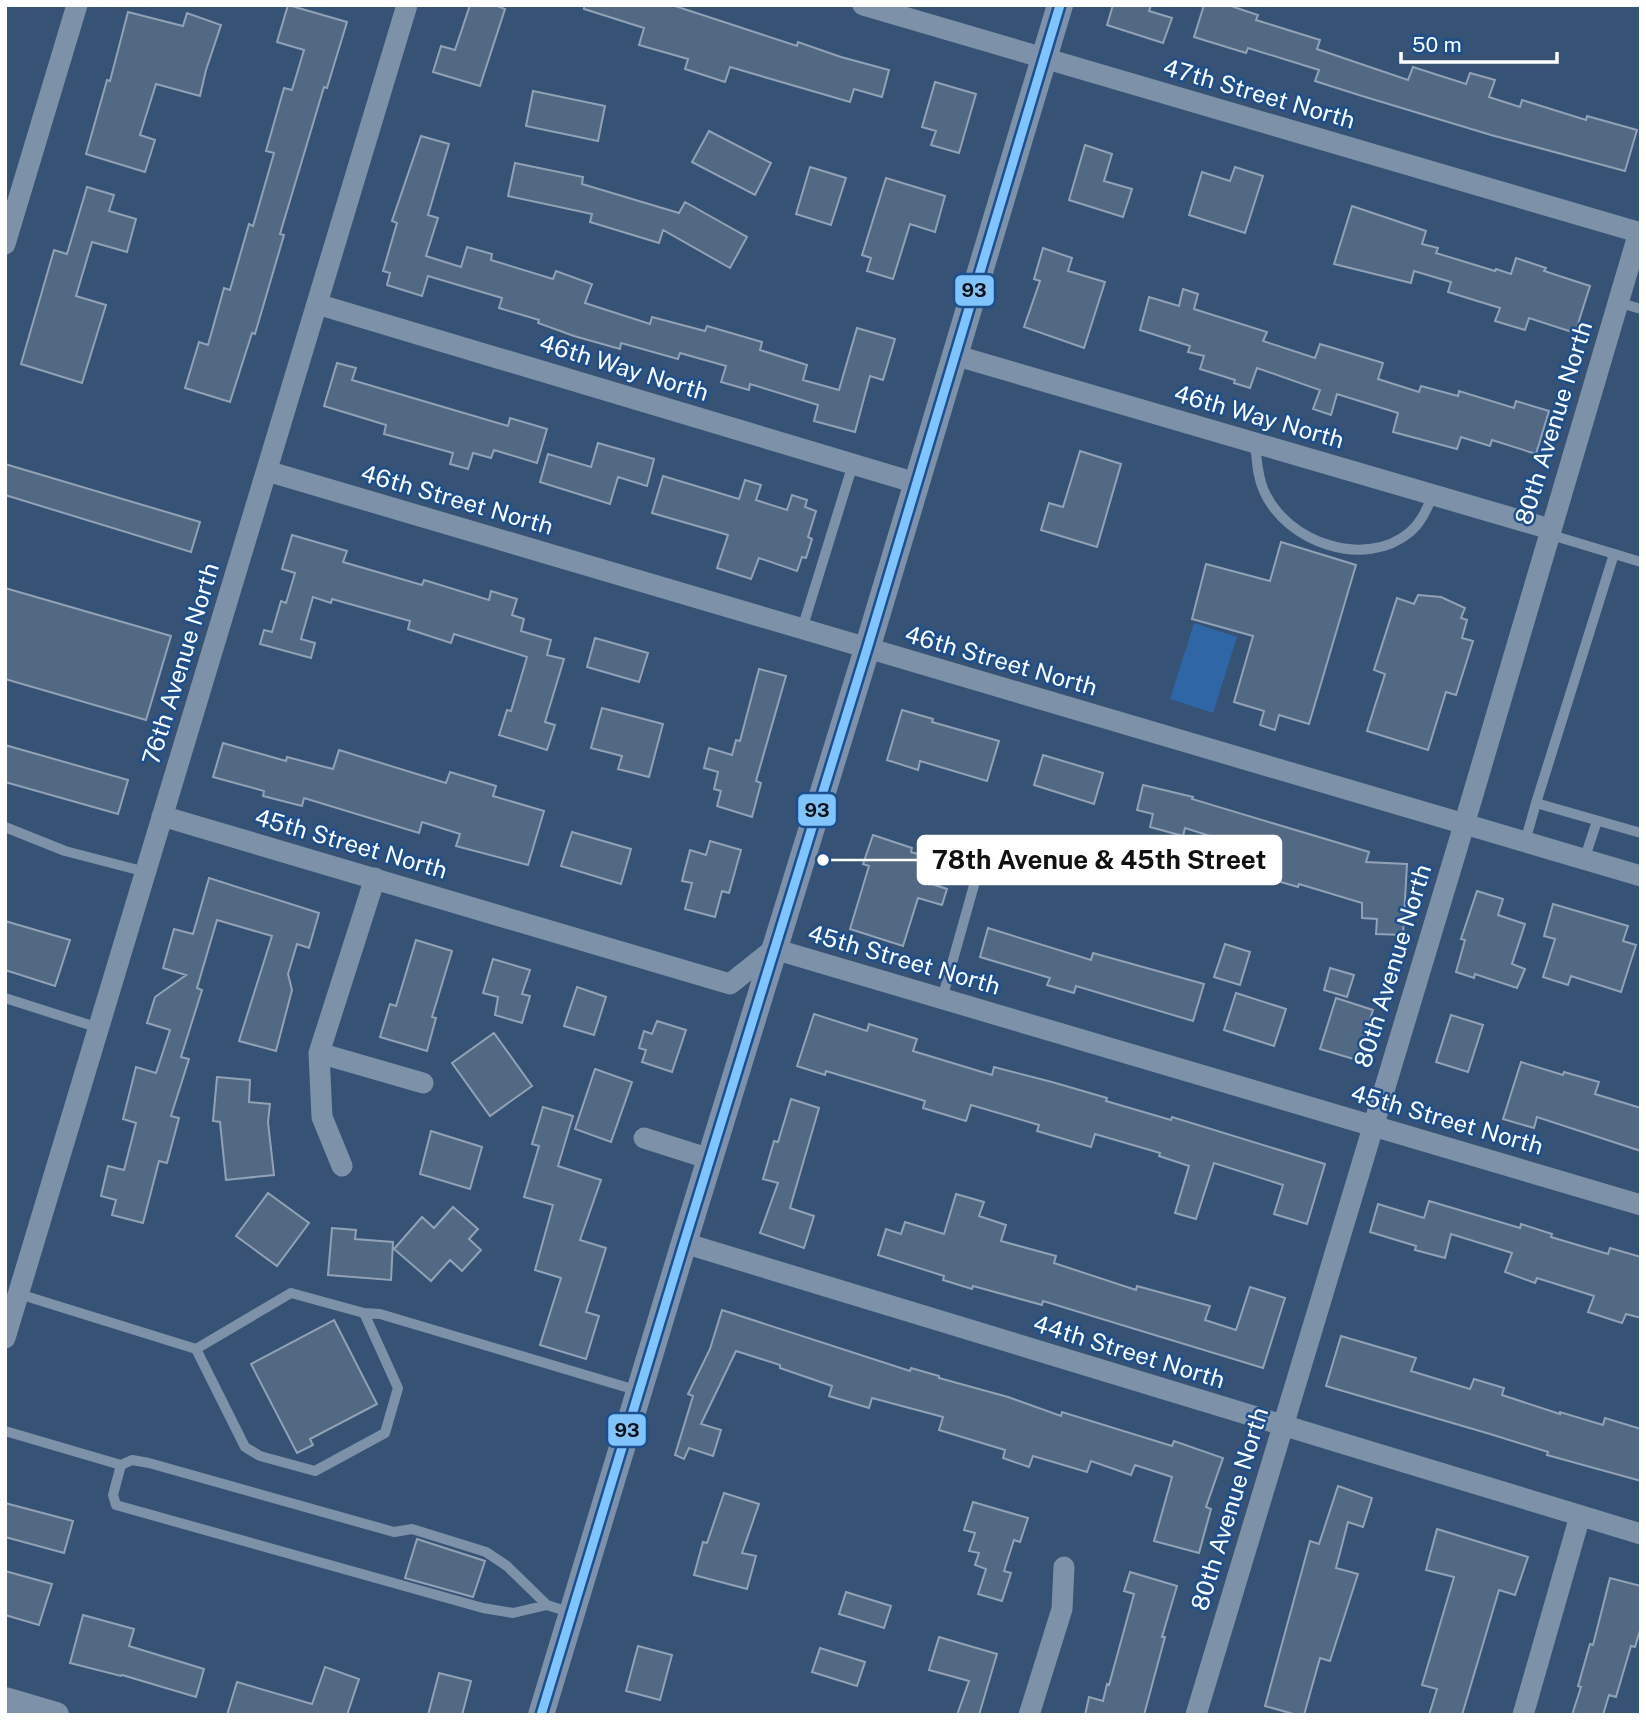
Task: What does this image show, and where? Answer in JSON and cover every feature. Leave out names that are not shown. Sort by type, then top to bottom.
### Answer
[{"type":"street","points":[[5,244],[77,5]]},
{"type":"street","name":"76th Avenue North","points":[[5,1338],[13,1301],[99,1028],[407,5]]},
{"type":"street","name":"47th Street North","points":[[863,5],[1640,232]]},
{"type":"street","points":[[541,1715],[867,649],[1060,5]]},
{"type":"street","name":"80th Avenue North","points":[[1196,1715],[1640,232]]},
{"type":"street","name":"46th Way North","points":[[317,304],[916,483]]},
{"type":"street","name":"46th Way North","points":[[954,355],[1433,495],[1549,532]]},
{"type":"street","name":"46th Street North","points":[[267,471],[1641,876]]},
{"type":"street","name":"45th Street North","points":[[162,816],[730,985],[774,949],[1641,1205]]},
{"type":"street","points":[[342,1166],[321,1117],[319,1053],[375,878]]},
{"type":"street","points":[[319,1053],[423,1083]]},
{"type":"street","points":[[644,1138],[710,1159]]},
{"type":"street","name":"44th Street North","points":[[684,1243],[1641,1534]]},
{"type":"street","points":[[1523,1715],[1580,1516]]},
{"type":"street","points":[[1029,1715],[1062,1609],[1064,1567]]},
{"type":"street","points":[[5,1699],[56,1715]]},
{"type":"lane","points":[[1617,302],[1641,309]]},
{"type":"lane","points":[[1255,443],[1264,492],[1291,528],[1309,538],[1356,549],[1372,549],[1386,545],[1412,531],[1421,520],[1433,495]]},
{"type":"lane","points":[[802,629],[853,464]]},
{"type":"lane","points":[[1549,532],[1641,562]]},
{"type":"lane","points":[[1525,842],[1614,554]]},
{"type":"lane","points":[[1536,803],[1641,834]]},
{"type":"lane","points":[[1584,860],[1597,821]]},
{"type":"lane","points":[[5,827],[65,851],[146,872]]},
{"type":"lane","points":[[942,999],[976,878]]},
{"type":"lane","points":[[5,998],[99,1028]]},
{"type":"lane","points":[[13,1301],[196,1349],[291,1293],[364,1313],[380,1314],[639,1391]]},
{"type":"lane","points":[[196,1349],[245,1447],[260,1456],[316,1471],[385,1433],[398,1388],[364,1313]]},
{"type":"lane","points":[[5,1431],[121,1465],[132,1460],[149,1463],[394,1532],[412,1529],[450,1540],[486,1552],[507,1566],[547,1605],[572,1613]]},
{"type":"lane","points":[[121,1465],[113,1495],[116,1504],[483,1608],[513,1613],[547,1605]]},
{"type":"shaded area","points":[[1194,623],[1237,637],[1213,713],[1170,699]]},
{"type":"building","points":[[288,5],[347,22],[327,88],[324,87],[280,234],[284,235],[255,334],[252,333],[230,402],[185,388],[199,342],[208,345],[224,288],[230,290],[249,224],[253,226],[274,153],[266,151],[284,88],[292,90],[304,50],[277,42]]},
{"type":"building","points":[[470,5],[495,5],[505,9],[480,86],[433,72],[441,46],[455,50]]},
{"type":"building","points":[[584,5],[672,5],[797,46],[798,42],[889,70],[882,97],[854,89],[850,102],[730,67],[725,82],[685,69],[688,59],[639,45],[644,28],[584,9]]},
{"type":"building","points":[[1113,5],[1151,5],[1149,11],[1172,18],[1163,43],[1107,25]]},
{"type":"building","points":[[1204,5],[1228,5],[1258,15],[1256,20],[1320,40],[1317,49],[1408,80],[1413,67],[1466,84],[1470,73],[1495,80],[1489,97],[1520,107],[1522,100],[1586,120],[1587,116],[1637,130],[1625,171],[1491,135],[1362,96],[1315,81],[1319,70],[1248,48],[1246,53],[1194,37]]},
{"type":"building","points":[[128,12],[183,26],[187,13],[221,25],[200,96],[156,84],[140,135],[155,140],[145,172],[86,154],[107,80],[110,81]]},
{"type":"building","points":[[935,82],[976,94],[959,153],[931,145],[936,131],[922,127]]},
{"type":"building","points":[[533,91],[605,106],[598,141],[526,126]]},
{"type":"building","points":[[709,131],[771,163],[755,195],[692,162]]},
{"type":"building","points":[[421,136],[449,144],[428,215],[438,218],[426,256],[461,267],[467,247],[492,254],[491,260],[553,279],[556,271],[592,284],[585,303],[650,324],[652,317],[705,331],[707,326],[762,342],[760,350],[807,365],[803,380],[839,390],[857,328],[895,339],[883,380],[870,376],[855,432],[814,421],[818,405],[750,384],[749,390],[721,382],[726,366],[680,353],[678,359],[621,343],[620,349],[574,336],[538,323],[539,320],[499,308],[502,298],[428,276],[422,296],[387,285],[390,273],[383,271],[397,223],[392,221]]},
{"type":"building","points":[[1085,145],[1112,154],[1104,181],[1132,189],[1123,217],[1069,200]]},
{"type":"building","points":[[515,163],[583,177],[582,184],[679,213],[685,202],[747,237],[730,268],[663,230],[659,243],[590,222],[592,214],[508,196]]},
{"type":"building","points":[[810,167],[846,178],[831,225],[796,214]]},
{"type":"building","points":[[1235,167],[1263,176],[1245,233],[1189,215],[1202,172],[1230,181]]},
{"type":"building","points":[[886,178],[945,196],[935,232],[910,224],[893,279],[867,271],[871,258],[862,255]]},
{"type":"building","points":[[87,187],[114,195],[109,211],[136,219],[127,252],[92,242],[76,296],[106,305],[82,383],[21,364],[54,250],[67,254]]},
{"type":"building","points":[[1352,206],[1426,231],[1422,244],[1438,248],[1436,253],[1511,274],[1516,258],[1546,268],[1544,271],[1590,286],[1575,333],[1529,318],[1525,330],[1495,321],[1500,308],[1448,292],[1451,282],[1414,271],[1411,283],[1334,264]]},
{"type":"building","points":[[1043,248],[1072,258],[1068,271],[1105,282],[1084,348],[1024,327],[1040,281],[1034,279]]},
{"type":"building","points":[[1183,289],[1198,294],[1194,309],[1267,332],[1263,341],[1315,358],[1320,344],[1383,363],[1378,379],[1419,392],[1421,386],[1458,396],[1459,391],[1514,408],[1516,401],[1549,411],[1536,454],[1492,440],[1490,446],[1461,437],[1457,449],[1393,432],[1398,413],[1337,394],[1331,415],[1313,409],[1320,390],[1257,368],[1250,388],[1234,383],[1235,380],[1200,369],[1204,356],[1188,352],[1190,346],[1140,330],[1149,297],[1179,306]]},
{"type":"building","points":[[337,363],[356,368],[352,380],[508,426],[510,418],[547,429],[537,463],[494,450],[491,458],[473,453],[468,469],[450,464],[453,453],[384,434],[386,425],[324,406]]},
{"type":"building","points":[[598,443],[654,459],[647,486],[618,477],[610,504],[540,482],[548,454],[591,467]]},
{"type":"building","points":[[1080,451],[1121,464],[1097,547],[1041,530],[1049,503],[1063,507]]},
{"type":"building","points":[[5,464],[200,522],[191,552],[5,495]]},
{"type":"building","points":[[663,476],[739,499],[745,480],[761,485],[756,500],[787,510],[792,495],[807,500],[805,507],[816,511],[808,537],[812,539],[806,558],[802,557],[797,571],[759,558],[751,579],[717,568],[728,535],[652,513]]},
{"type":"building","points":[[292,535],[347,551],[343,562],[422,585],[424,580],[489,600],[491,591],[517,599],[512,615],[524,619],[521,631],[551,640],[547,655],[564,659],[545,722],[555,725],[547,750],[499,735],[507,710],[511,711],[527,657],[454,634],[451,643],[408,629],[410,621],[332,599],[331,603],[313,597],[301,639],[315,643],[311,658],[260,644],[264,630],[272,632],[281,601],[286,603],[295,573],[282,569]]},
{"type":"building","points":[[1281,542],[1356,565],[1309,724],[1279,715],[1275,730],[1260,725],[1264,711],[1234,702],[1253,636],[1192,619],[1206,564],[1270,581]]},
{"type":"building","points":[[5,588],[171,636],[146,720],[5,679]]},
{"type":"building","points":[[1418,595],[1441,597],[1465,608],[1461,618],[1467,620],[1462,638],[1473,641],[1456,695],[1446,692],[1428,750],[1367,731],[1385,674],[1374,670],[1397,598],[1414,604]]},
{"type":"building","points":[[595,638],[648,653],[639,682],[587,667]]},
{"type":"building","points":[[759,669],[786,676],[756,781],[761,783],[752,817],[717,806],[721,791],[714,789],[718,772],[704,768],[709,748],[732,755],[736,740],[740,741]]},
{"type":"building","points":[[602,708],[663,724],[649,777],[618,769],[622,756],[591,748]]},
{"type":"building","points":[[902,710],[933,719],[932,722],[999,741],[987,781],[920,761],[918,770],[887,760]]},
{"type":"building","points":[[223,743],[286,761],[287,757],[333,769],[339,750],[446,783],[450,772],[496,786],[493,796],[544,811],[528,865],[456,846],[460,834],[422,822],[419,833],[304,798],[302,806],[263,796],[264,791],[213,777]]},
{"type":"building","points":[[5,745],[128,780],[118,814],[5,782]]},
{"type":"building","points":[[1043,755],[1103,773],[1094,804],[1034,785]]},
{"type":"building","points":[[1143,785],[1193,797],[1192,799],[1369,852],[1366,862],[1407,864],[1403,935],[1376,934],[1377,919],[1362,918],[1362,903],[1299,884],[1298,887],[1274,880],[1280,858],[1185,828],[1183,836],[1150,827],[1153,814],[1137,810]]},
{"type":"building","points":[[572,832],[631,849],[621,884],[561,866]]},
{"type":"building","points":[[873,835],[912,848],[911,852],[934,859],[926,882],[947,889],[942,905],[918,898],[903,946],[850,929],[869,866],[863,864]]},
{"type":"building","points":[[710,841],[741,850],[729,893],[722,891],[715,917],[685,909],[692,883],[682,881],[690,850],[706,855]]},
{"type":"building","points":[[209,878],[319,913],[309,948],[297,944],[288,974],[292,990],[276,1051],[239,1041],[272,936],[217,920],[197,988],[202,990],[181,1057],[189,1059],[171,1116],[179,1118],[167,1163],[159,1161],[143,1223],[112,1215],[116,1200],[101,1196],[108,1166],[124,1170],[136,1123],[123,1119],[136,1067],[156,1073],[170,1030],[147,1023],[155,997],[186,975],[163,968],[174,929],[193,934]]},
{"type":"building","points":[[1477,891],[1503,899],[1498,915],[1525,924],[1512,964],[1525,969],[1517,988],[1475,974],[1474,978],[1456,972],[1465,940],[1461,939]]},
{"type":"building","points":[[1553,904],[1628,926],[1623,941],[1636,945],[1621,992],[1571,976],[1568,985],[1543,977],[1555,939],[1544,936]]},
{"type":"building","points":[[5,921],[70,940],[55,986],[5,970]]},
{"type":"building","points":[[988,928],[1091,960],[1093,953],[1204,984],[1193,1021],[1076,986],[1074,993],[1047,985],[1050,978],[980,957]]},
{"type":"building","points":[[416,940],[452,951],[432,1017],[436,1018],[427,1051],[380,1037],[390,1004],[396,1006]]},
{"type":"building","points":[[1225,944],[1250,952],[1240,985],[1214,977]]},
{"type":"building","points":[[493,959],[530,970],[522,994],[530,996],[522,1023],[495,1015],[498,997],[483,993]]},
{"type":"building","points":[[1330,968],[1354,975],[1347,997],[1324,990]]},
{"type":"building","points":[[577,987],[606,997],[594,1035],[564,1026]]},
{"type":"building","points":[[1236,993],[1286,1009],[1274,1046],[1224,1030]]},
{"type":"building","points":[[1336,998],[1373,1010],[1357,1060],[1320,1049]]},
{"type":"building","points":[[814,1014],[867,1031],[869,1024],[917,1039],[913,1051],[992,1075],[994,1067],[1052,1082],[1107,1098],[1106,1101],[1171,1120],[1172,1117],[1325,1164],[1307,1224],[1274,1214],[1283,1185],[1214,1163],[1196,1219],[1175,1213],[1189,1166],[1159,1156],[1160,1153],[1095,1134],[1091,1147],[1037,1131],[1039,1125],[971,1105],[966,1121],[923,1108],[925,1101],[826,1071],[825,1075],[797,1066]]},
{"type":"building","points":[[1451,1015],[1483,1025],[1468,1072],[1436,1062]]},
{"type":"building","points":[[657,1021],[686,1030],[672,1072],[642,1062],[646,1050],[639,1048],[644,1031],[652,1034]]},
{"type":"building","points":[[494,1033],[532,1086],[490,1116],[452,1063]]},
{"type":"building","points":[[1521,1062],[1563,1075],[1564,1072],[1599,1082],[1595,1094],[1641,1108],[1641,1151],[1537,1117],[1534,1128],[1503,1119]]},
{"type":"building","points":[[595,1069],[632,1082],[611,1142],[575,1129]]},
{"type":"building","points":[[217,1077],[250,1080],[249,1102],[270,1104],[268,1122],[274,1175],[226,1180],[220,1122],[213,1121]]},
{"type":"building","points":[[791,1099],[819,1108],[790,1208],[814,1216],[804,1248],[760,1233],[778,1183],[763,1179],[774,1141],[778,1142]]},
{"type":"building","points":[[543,1107],[573,1116],[558,1166],[601,1180],[580,1240],[606,1248],[586,1312],[599,1316],[586,1359],[540,1345],[561,1278],[535,1270],[553,1205],[524,1197],[539,1146],[532,1144]]},
{"type":"building","points":[[431,1131],[482,1147],[470,1189],[420,1174]]},
{"type":"building","points":[[268,1193],[309,1223],[277,1266],[236,1236]]},
{"type":"building","points":[[956,1194],[984,1202],[979,1216],[1006,1225],[1001,1241],[1056,1256],[1054,1263],[1136,1290],[1137,1286],[1210,1306],[1205,1320],[1236,1330],[1250,1287],[1285,1298],[1263,1368],[1043,1301],[1042,1305],[973,1286],[972,1289],[943,1280],[944,1276],[878,1255],[886,1229],[901,1234],[905,1222],[944,1234]]},
{"type":"building","points":[[1429,1201],[1520,1228],[1521,1224],[1552,1234],[1551,1237],[1608,1254],[1610,1248],[1641,1257],[1641,1318],[1626,1314],[1622,1323],[1588,1312],[1594,1296],[1537,1278],[1535,1283],[1505,1272],[1512,1253],[1451,1234],[1445,1258],[1415,1250],[1416,1246],[1370,1232],[1378,1204],[1424,1218]]},
{"type":"building","points":[[453,1207],[478,1229],[469,1239],[481,1250],[462,1271],[450,1260],[431,1281],[394,1249],[422,1217],[434,1228]]},
{"type":"building","points":[[332,1228],[356,1230],[355,1239],[393,1242],[391,1280],[328,1275]]},
{"type":"building","points":[[722,1310],[910,1371],[911,1368],[1008,1397],[1061,1416],[1062,1412],[1172,1446],[1174,1441],[1223,1458],[1206,1507],[1211,1509],[1199,1553],[1154,1541],[1172,1477],[1135,1465],[1131,1475],[1091,1461],[1087,1472],[1033,1456],[1029,1467],[1003,1458],[1005,1450],[939,1430],[943,1417],[872,1398],[869,1408],[829,1396],[832,1386],[736,1351],[701,1424],[721,1430],[713,1456],[689,1448],[684,1459],[675,1455],[693,1396],[688,1394],[710,1349]]},
{"type":"building","points":[[334,1320],[377,1404],[310,1439],[313,1445],[297,1453],[251,1364]]},
{"type":"building","points":[[1341,1336],[1416,1358],[1411,1371],[1470,1389],[1474,1379],[1504,1388],[1502,1395],[1560,1414],[1603,1425],[1605,1418],[1641,1429],[1641,1481],[1547,1455],[1548,1452],[1326,1386]]},
{"type":"building","points":[[1338,1486],[1372,1498],[1363,1527],[1348,1522],[1336,1568],[1358,1574],[1330,1661],[1320,1658],[1304,1715],[1297,1715],[1265,1706],[1310,1541],[1319,1544]]},
{"type":"building","points":[[724,1493],[759,1504],[742,1553],[756,1556],[747,1589],[694,1575],[703,1542],[707,1543]]},
{"type":"building","points":[[973,1502],[1028,1518],[1020,1542],[1014,1540],[1004,1571],[1011,1573],[1002,1601],[978,1594],[986,1569],[975,1565],[979,1553],[969,1551],[975,1533],[964,1530]]},
{"type":"building","points":[[5,1503],[73,1521],[64,1553],[5,1537]]},
{"type":"building","points":[[1437,1529],[1528,1557],[1515,1595],[1499,1590],[1462,1715],[1429,1715],[1437,1689],[1422,1685],[1454,1577],[1426,1570]]},
{"type":"building","points":[[417,1539],[485,1561],[473,1597],[405,1578]]},
{"type":"building","points":[[5,1571],[52,1584],[39,1625],[5,1615]]},
{"type":"building","points":[[1130,1572],[1177,1586],[1144,1715],[1085,1715],[1089,1697],[1103,1701],[1107,1684],[1109,1685],[1134,1594],[1124,1591]]},
{"type":"building","points":[[1610,1578],[1641,1586],[1641,1627],[1635,1647],[1631,1646],[1616,1697],[1609,1695],[1603,1715],[1572,1715],[1581,1687],[1578,1686],[1590,1644],[1593,1645]]},
{"type":"building","points":[[846,1592],[891,1606],[884,1628],[839,1614]]},
{"type":"building","points":[[83,1615],[134,1629],[129,1646],[204,1669],[196,1697],[70,1663]]},
{"type":"building","points":[[939,1637],[997,1654],[979,1715],[957,1715],[969,1681],[929,1670]]},
{"type":"building","points":[[638,1646],[672,1655],[660,1700],[626,1691]]},
{"type":"building","points":[[820,1648],[865,1662],[857,1686],[812,1672]]},
{"type":"building","points":[[325,1667],[359,1679],[347,1715],[227,1715],[237,1682],[312,1704]]},
{"type":"building","points":[[439,1673],[471,1681],[462,1715],[428,1715]]},
{"type":"transit line","name":"93","points":[[541,1715],[867,649],[1060,5]]},
{"type":"place","name":"78th Avenue & 45th Street","points":[[823,860]]}]
